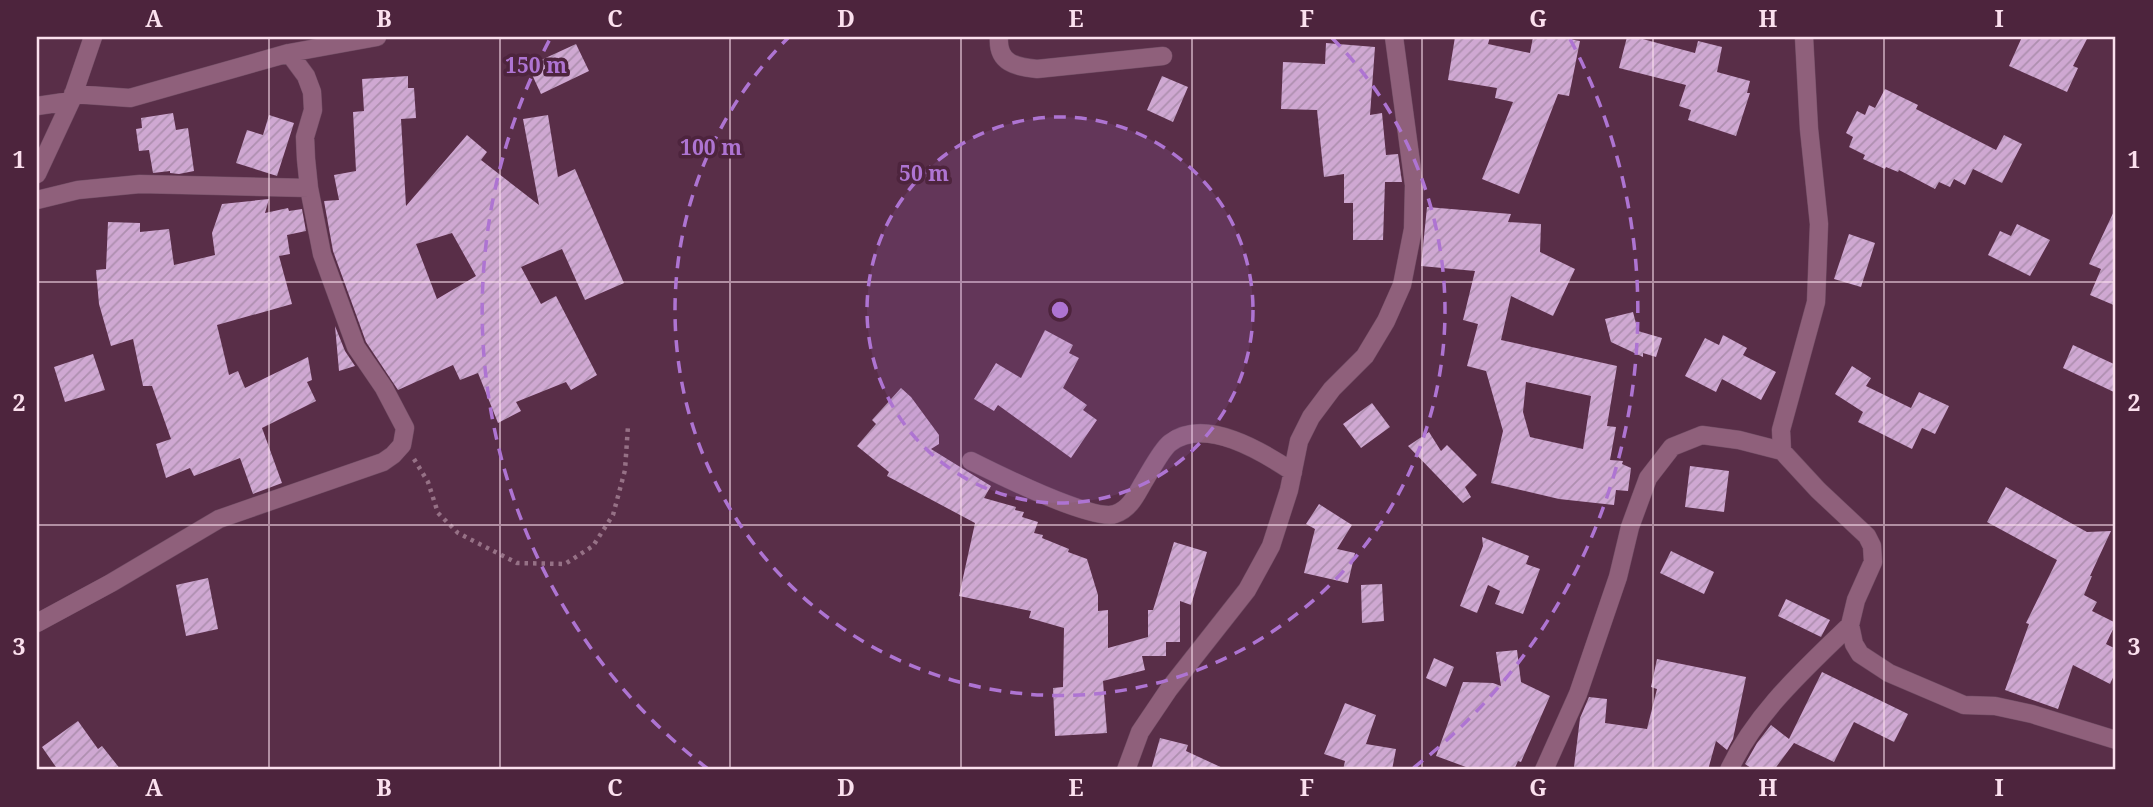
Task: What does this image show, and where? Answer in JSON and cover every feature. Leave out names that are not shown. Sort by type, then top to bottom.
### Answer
[{"type":"street","points":[[37,174],[72,97],[93,37]]},
{"type":"street","points":[[37,106],[72,97],[130,98],[289,53],[377,37]]},
{"type":"street","points":[[999,37],[998,46],[1005,60],[1019,67],[1037,69],[1163,56]]},
{"type":"street","points":[[1126,770],[1140,732],[1154,710],[1247,590],[1271,546],[1299,441],[1311,417],[1332,389],[1365,356],[1386,321],[1402,285],[1413,229],[1414,185],[1394,37]]},
{"type":"street","points":[[1782,451],[1781,430],[1816,302],[1819,224],[1804,37]]},
{"type":"street","points":[[37,623],[219,519],[383,463],[402,445],[405,428],[384,388],[356,347],[323,254],[309,188],[305,137],[313,110],[312,92],[306,76],[289,53]]},
{"type":"street","points":[[37,200],[78,190],[140,184],[309,188]]},
{"type":"street","points":[[971,461],[1025,488],[1096,513],[1113,515],[1127,508],[1169,443],[1190,433],[1234,439],[1293,471]]},
{"type":"street","points":[[1544,770],[1578,694],[1618,577],[1630,527],[1647,478],[1672,447],[1702,435],[1739,440],[1782,451],[1818,490],[1867,536],[1872,546],[1873,562],[1856,600],[1850,625],[1854,644],[1860,654],[1889,673],[1964,705],[1995,706],[2032,714],[2116,740]]},
{"type":"street","points":[[1730,770],[1738,752],[1771,705],[1850,625]]},
{"type":"path","points":[[402,445],[417,462],[428,482],[438,513],[458,533],[517,564],[565,564],[593,546],[612,515],[625,470],[628,426]]},
{"type":"building","points":[[1455,37],[1490,37],[1488,44],[1530,53],[1533,37],[1559,37],[1580,41],[1569,96],[1558,94],[1519,194],[1482,179],[1513,102],[1495,98],[1497,88],[1448,80]]},
{"type":"building","points":[[1627,37],[1695,53],[1698,41],[1722,47],[1717,72],[1750,81],[1747,93],[1750,93],[1736,136],[1688,120],[1691,110],[1679,106],[1686,85],[1619,68]]},
{"type":"building","points":[[2022,37],[2088,37],[2073,66],[2078,68],[2067,92],[2009,66]]},
{"type":"building","points":[[1326,43],[1375,47],[1370,115],[1382,113],[1386,155],[1398,154],[1402,182],[1385,182],[1383,240],[1353,240],[1353,203],[1344,203],[1344,174],[1324,177],[1317,110],[1281,109],[1283,62],[1325,64]]},
{"type":"building","points":[[576,44],[589,71],[541,94],[528,66]]},
{"type":"building","points":[[408,76],[408,88],[414,88],[416,118],[401,119],[406,206],[467,135],[487,152],[481,160],[539,205],[523,119],[548,115],[558,177],[575,169],[624,283],[585,300],[562,249],[521,267],[541,304],[556,296],[597,375],[571,390],[566,382],[516,402],[521,411],[498,423],[478,373],[460,380],[453,365],[398,390],[366,342],[333,251],[324,201],[339,200],[334,175],[356,171],[353,112],[364,111],[362,79]],"holes":[[[452,233],[476,276],[437,299],[416,244]]]},
{"type":"building","points":[[1162,76],[1188,87],[1173,122],[1147,110]]},
{"type":"building","points":[[1885,89],[1918,105],[1916,109],[1996,150],[2004,135],[2022,144],[2002,183],[1973,169],[1965,185],[1954,179],[1950,187],[1939,182],[1935,189],[1899,170],[1885,169],[1863,159],[1865,155],[1849,147],[1853,137],[1846,133],[1857,111],[1865,115],[1869,105],[1875,108]]},
{"type":"building","points":[[173,113],[176,130],[188,128],[194,171],[179,174],[170,171],[153,173],[149,150],[139,151],[136,129],[142,128],[141,118]]},
{"type":"building","points":[[269,115],[294,123],[277,176],[236,163],[247,130],[263,135]]},
{"type":"building","points":[[269,199],[265,213],[288,208],[289,211],[302,209],[306,231],[287,235],[290,254],[279,256],[292,304],[217,325],[229,375],[238,371],[245,388],[308,357],[312,380],[307,382],[316,401],[262,428],[282,483],[253,494],[240,458],[194,476],[190,468],[166,478],[156,444],[171,439],[152,386],[143,386],[133,339],[111,346],[99,304],[96,270],[106,269],[108,222],[140,223],[140,232],[169,229],[174,265],[215,255],[212,233],[222,204]]},
{"type":"building","points":[[1427,207],[1511,214],[1508,222],[1541,224],[1540,252],[1575,269],[1553,316],[1511,296],[1501,340],[1617,366],[1607,426],[1616,427],[1610,460],[1623,461],[1622,464],[1631,468],[1628,491],[1616,490],[1614,505],[1559,499],[1491,483],[1503,431],[1486,371],[1467,366],[1478,324],[1463,320],[1475,271],[1421,266]],"holes":[[[1526,382],[1591,396],[1583,449],[1530,437],[1523,412]]]},
{"type":"building","points":[[2116,207],[2116,306],[2090,295],[2101,269],[2089,264]]},
{"type":"building","points":[[2017,224],[2050,240],[2030,276],[1988,255],[2000,231],[2011,236]]},
{"type":"building","points":[[1849,234],[1875,243],[1861,287],[1834,279]]},
{"type":"building","points":[[1633,312],[1638,331],[1662,338],[1656,357],[1643,353],[1643,357],[1611,342],[1605,319]]},
{"type":"building","points":[[335,326],[345,351],[355,366],[339,371]]},
{"type":"building","points":[[1045,330],[1073,345],[1069,353],[1079,358],[1063,388],[1087,405],[1083,410],[1097,420],[1071,458],[998,405],[994,411],[974,399],[996,363],[1021,378]]},
{"type":"building","points":[[1723,335],[1747,348],[1743,355],[1776,372],[1761,400],[1722,379],[1716,392],[1685,376],[1705,338],[1719,345]]},
{"type":"building","points":[[2073,345],[2116,365],[2116,393],[2063,368]]},
{"type":"building","points":[[93,354],[105,390],[65,402],[54,367]]},
{"type":"building","points":[[1852,366],[1871,378],[1866,386],[1911,408],[1919,392],[1949,406],[1935,434],[1922,428],[1912,449],[1858,422],[1863,412],[1835,394]]},
{"type":"building","points":[[901,388],[911,397],[939,435],[939,444],[931,449],[991,486],[984,498],[1016,507],[1015,510],[1024,512],[1022,517],[1038,522],[1034,533],[1043,535],[1042,538],[1087,559],[1098,595],[1098,611],[1108,610],[1108,648],[1148,637],[1148,610],[1153,610],[1174,542],[1207,552],[1191,605],[1180,601],[1180,642],[1166,642],[1166,656],[1142,656],[1145,670],[1103,681],[1107,733],[1055,736],[1053,688],[1063,687],[1064,628],[1029,618],[1031,611],[959,596],[975,523],[887,476],[889,472],[857,446],[876,424],[872,420]]},
{"type":"building","points":[[1372,403],[1390,427],[1361,448],[1343,424]]},
{"type":"building","points":[[1429,432],[1441,451],[1447,445],[1477,475],[1465,487],[1471,497],[1463,503],[1408,446]]},
{"type":"building","points":[[1690,466],[1729,471],[1724,512],[1685,507]]},
{"type":"building","points":[[2006,487],[2087,532],[2111,531],[2084,595],[2097,602],[2092,611],[2116,623],[2106,644],[2116,649],[2116,671],[2110,684],[2073,665],[2058,709],[2005,690],[2029,624],[2026,623],[2057,560],[1987,522]]},
{"type":"building","points":[[1319,504],[1352,525],[1337,549],[1355,553],[1348,583],[1304,573],[1315,529],[1306,524]]},
{"type":"building","points":[[1482,537],[1529,556],[1526,564],[1540,569],[1523,614],[1495,604],[1500,591],[1488,585],[1477,613],[1460,606],[1483,546]]},
{"type":"building","points":[[1671,551],[1714,572],[1704,594],[1660,573]]},
{"type":"building","points":[[208,578],[218,629],[186,636],[176,585]]},
{"type":"building","points":[[1382,584],[1384,621],[1362,623],[1361,585]]},
{"type":"building","points":[[1786,599],[1830,620],[1821,637],[1778,616]]},
{"type":"building","points":[[1517,650],[1521,682],[1550,696],[1521,762],[1518,761],[1514,770],[1474,770],[1436,756],[1463,682],[1493,683],[1501,686],[1496,652]]},
{"type":"building","points":[[1434,658],[1454,667],[1446,687],[1426,678]]},
{"type":"building","points":[[1657,659],[1746,677],[1733,739],[1727,750],[1716,741],[1708,770],[1597,770],[1574,767],[1580,718],[1589,697],[1607,699],[1605,723],[1647,729],[1657,689],[1651,687]]},
{"type":"building","points":[[1822,672],[1908,714],[1894,742],[1854,722],[1834,762],[1792,742],[1794,743],[1774,770],[1754,770],[1745,764],[1771,725],[1789,739]]},
{"type":"building","points":[[1345,703],[1376,715],[1366,744],[1396,749],[1392,770],[1343,770],[1345,761],[1324,754]]},
{"type":"building","points":[[78,721],[98,749],[102,746],[121,770],[58,770],[42,747]]},
{"type":"building","points":[[1160,738],[1188,745],[1186,751],[1227,770],[1151,770]]}]
